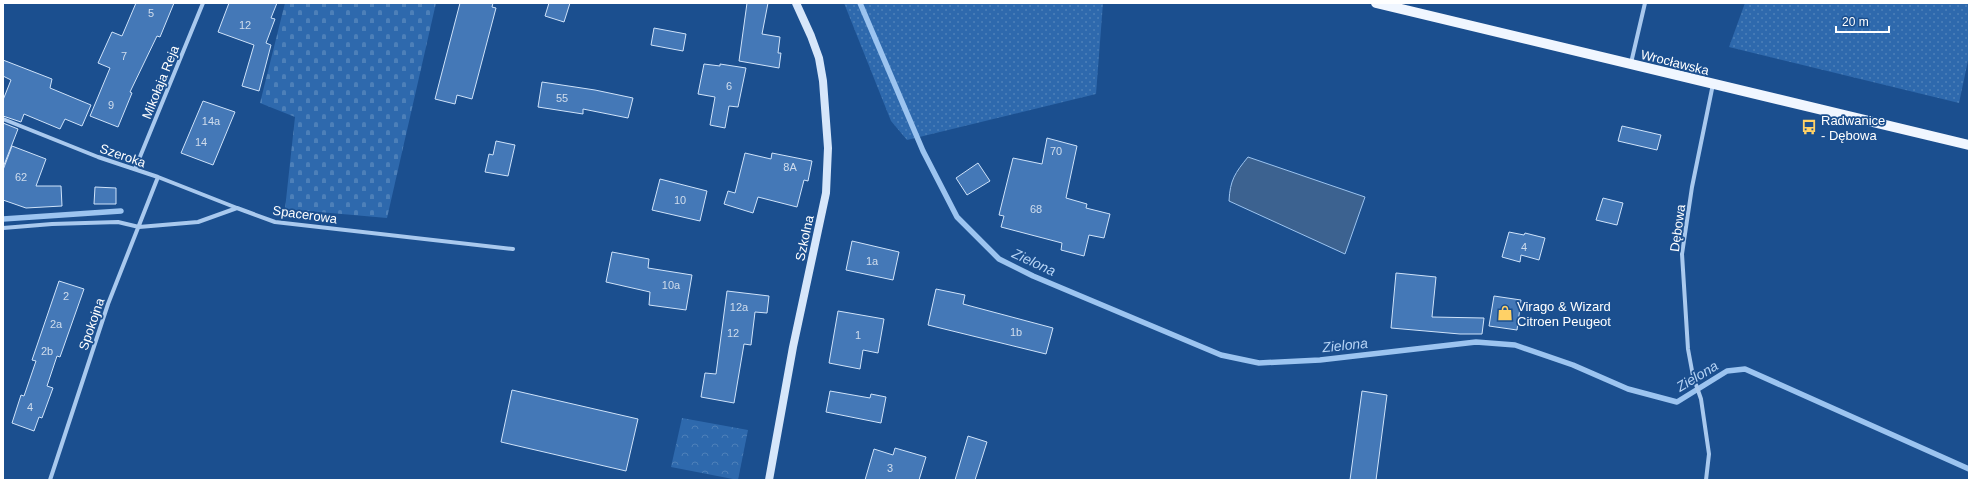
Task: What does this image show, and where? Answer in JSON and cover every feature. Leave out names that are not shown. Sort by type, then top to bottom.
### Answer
[{"type":"main road","name":"Wrocławska","points":[[1376,3],[1969,145]]},
{"type":"street","name":"Mikołaja Reja","points":[[135,169],[203,3]]},
{"type":"street","name":"Szkolna","points":[[769,480],[793,347],[826,186],[828,148],[823,81],[819,58],[796,3]]},
{"type":"street","points":[[1630,64],[1645,3]]},
{"type":"street","name":"Dębowa","points":[[1706,480],[1709,454],[1701,399],[1693,376],[1688,349],[1682,254],[1692,187],[1713,84]]},
{"type":"street","name":"Szeroka","points":[[3,119],[98,157],[158,177],[237,208]]},
{"type":"street","name":"Spokojna","points":[[50,480],[108,304],[158,177]]},
{"type":"street","points":[[3,228],[52,224],[118,222],[139,227],[198,222],[237,208]]},
{"type":"street","name":"Spacerowa","points":[[237,208],[276,222],[513,249]]},
{"type":"green space","points":[[285,3],[436,3],[387,218],[285,209],[295,117],[260,103]]},
{"type":"green space","points":[[844,3],[1103,3],[1096,94],[907,140],[891,121]]},
{"type":"green space","points":[[1745,3],[1969,3],[1969,56],[1959,103],[1729,47]]},
{"type":"green space","points":[[682,418],[748,430],[738,480],[671,467]]},
{"type":"shaded area","points":[[1248,157],[1365,197],[1345,254],[1229,201],[1234,177]]},
{"type":"building","points":[[136,3],[174,3],[160,37],[157,36],[130,92],[132,93],[118,127],[90,116],[110,68],[98,63],[112,32],[122,36]]},
{"type":"building","points":[[229,3],[277,3],[271,18],[275,19],[266,43],[271,45],[259,91],[242,86],[254,45],[218,32]]},
{"type":"building","points":[[460,3],[493,3],[492,7],[496,8],[472,99],[457,95],[455,104],[435,99]]},
{"type":"building","points":[[549,3],[570,3],[564,22],[545,16]]},
{"type":"building","points":[[747,3],[768,3],[762,34],[780,37],[778,53],[781,53],[779,68],[739,61]]},
{"type":"building","points":[[654,28],[686,34],[683,51],[651,45]]},
{"type":"building","points":[[3,60],[52,79],[50,88],[91,105],[82,126],[65,119],[60,129],[24,114],[21,122],[3,116],[3,100],[11,80],[3,76]]},
{"type":"building","points":[[704,64],[720,66],[720,64],[746,68],[738,107],[729,106],[725,128],[710,125],[715,97],[698,94]]},
{"type":"building","points":[[542,82],[595,90],[633,98],[628,118],[583,109],[583,114],[538,107]]},
{"type":"building","points":[[203,101],[235,112],[213,165],[181,153]]},
{"type":"building","points":[[3,123],[18,129],[4,165],[3,165]]},
{"type":"building","points":[[1622,126],[1661,135],[1657,150],[1618,141]]},
{"type":"building","points":[[1047,138],[1077,146],[1066,198],[1087,204],[1086,208],[1110,214],[1104,238],[1089,235],[1084,256],[1061,250],[1062,243],[1001,227],[1004,216],[999,215],[1013,158],[1042,164]]},
{"type":"building","points":[[496,141],[515,145],[508,176],[485,172],[489,154],[493,155]]},
{"type":"building","points":[[12,146],[46,159],[36,186],[61,186],[62,206],[26,208],[3,200],[3,170]]},
{"type":"building","points":[[745,153],[771,159],[772,153],[812,161],[808,181],[804,180],[797,207],[758,197],[753,213],[724,204],[728,191],[735,193]]},
{"type":"building","points":[[978,163],[990,181],[967,195],[956,178]]},
{"type":"building","points":[[660,179],[707,191],[700,221],[652,210]]},
{"type":"building","points":[[95,187],[116,188],[116,204],[94,204]]},
{"type":"building","points":[[1603,198],[1623,203],[1617,225],[1596,220]]},
{"type":"building","points":[[1509,232],[1524,235],[1525,233],[1545,238],[1539,260],[1521,255],[1520,262],[1502,257]]},
{"type":"building","points":[[852,241],[899,252],[893,280],[846,270]]},
{"type":"building","points":[[612,252],[649,259],[648,268],[692,275],[686,310],[649,305],[650,292],[606,282]]},
{"type":"building","points":[[1396,273],[1436,277],[1432,317],[1484,318],[1482,334],[1460,334],[1391,328]]},
{"type":"building","points":[[59,281],[84,289],[60,357],[57,356],[47,386],[53,388],[42,418],[39,417],[34,431],[12,423],[21,395],[24,396],[36,361],[32,360]]},
{"type":"building","points":[[936,289],[965,295],[963,304],[1053,328],[1046,354],[928,325]]},
{"type":"building","points":[[727,291],[769,296],[767,313],[755,312],[751,345],[744,344],[734,403],[701,397],[705,373],[716,374]]},
{"type":"building","name":"Virago & Wizard Citroen Peugeot","points":[[1494,296],[1521,300],[1517,330],[1489,326]]},
{"type":"building","points":[[838,311],[884,319],[878,353],[863,350],[860,369],[829,363]]},
{"type":"building","points":[[512,390],[638,419],[626,471],[501,442]]},
{"type":"building","points":[[830,391],[870,398],[871,394],[886,397],[881,423],[826,412]]},
{"type":"building","points":[[1362,391],[1387,395],[1376,480],[1350,480]]},
{"type":"building","points":[[968,436],[987,442],[975,480],[955,480]]},
{"type":"building","points":[[895,448],[926,457],[919,480],[865,480],[874,449],[893,455]]},
{"type":"waterway","name":"Zielona","points":[[860,3],[923,151],[957,217],[999,259],[1033,276],[1221,355],[1259,363],[1320,360],[1476,342],[1515,345],[1573,365],[1628,389],[1677,402],[1727,371],[1745,369],[1969,469]]},
{"type":"waterway","points":[[3,219],[121,211]]},
{"type":"place","name":"Radwanice - Dębowa","points":[[1809,127]]},
{"type":"place","name":"Virago & Wizard Citroen Peugeot","points":[[1505,313]]}]
